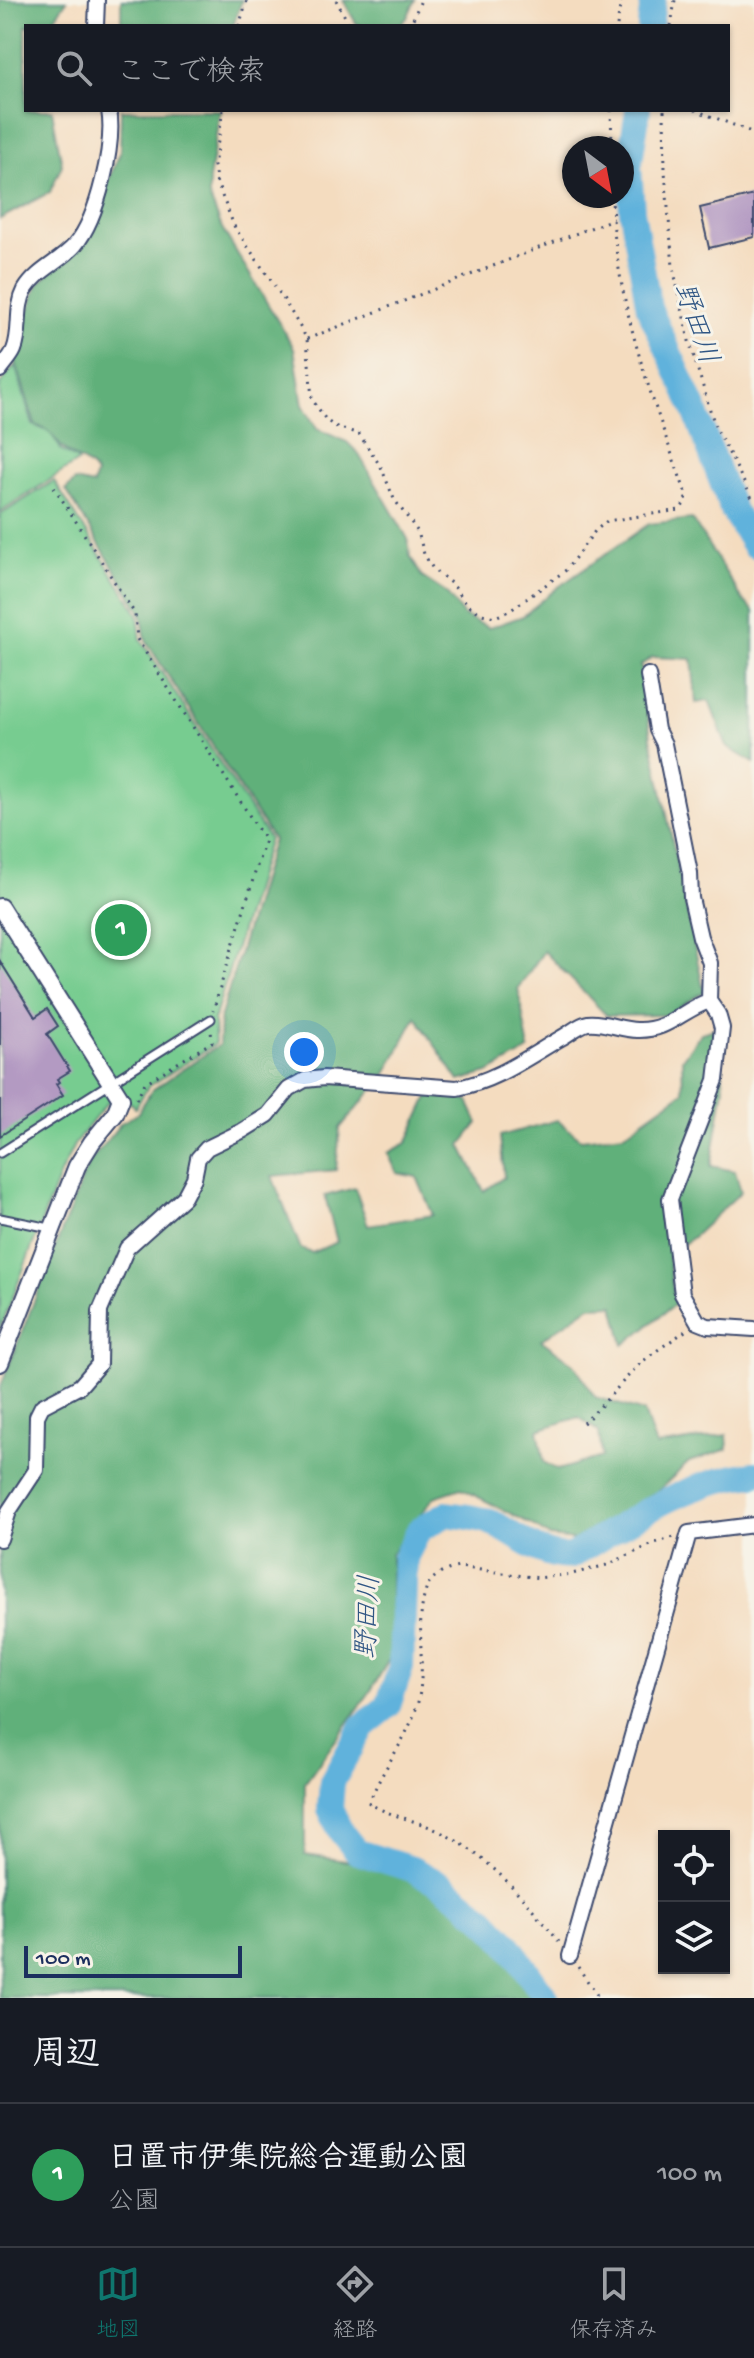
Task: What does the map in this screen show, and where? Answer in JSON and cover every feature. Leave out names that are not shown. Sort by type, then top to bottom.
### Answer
[{"type":"street","points":[[96,24],[97,0]]},
{"type":"street","points":[[0,370],[15,348],[19,308],[26,289],[33,279],[75,245],[99,194],[107,162],[109,112]]},
{"type":"street","points":[[648,675],[657,730],[664,744],[690,873],[691,898],[710,963],[709,1001],[718,1014],[722,1028],[716,1080],[670,1199],[682,1294],[698,1322],[708,1326],[754,1329]]},
{"type":"street","points":[[0,907],[121,1101],[77,1166],[0,1363]]},
{"type":"street","points":[[0,1539],[9,1511],[36,1470],[37,1416],[42,1406],[80,1386],[99,1364],[100,1311],[127,1248],[184,1197],[194,1178],[198,1158],[207,1148],[268,1115],[289,1089],[305,1080],[324,1078],[457,1088],[474,1085],[497,1076],[587,1023],[637,1030],[656,1028],[672,1023],[697,1005],[709,1001]]},
{"type":"street","points":[[570,1956],[689,1533],[754,1525]]},
{"type":"lane","points":[[0,1153],[211,1019]]},
{"type":"lane","points":[[0,1218],[53,1228]]},
{"type":"path","points":[[240,24],[247,0]]},
{"type":"path","points":[[336,0],[349,24]]},
{"type":"path","points":[[411,24],[421,0]]},
{"type":"path","points":[[617,24],[621,0]]},
{"type":"path","points":[[671,24],[675,0]]},
{"type":"path","points":[[223,112],[214,166],[221,196],[235,228],[307,339],[312,399],[326,420],[334,426],[359,434],[381,467],[394,499],[418,532],[424,554],[433,569],[453,585],[468,605],[482,614],[495,617],[503,614],[566,570],[595,531],[607,521],[679,510],[686,502],[685,491],[645,381],[619,266],[613,208]]},
{"type":"path","points":[[611,112],[612,136]]},
{"type":"path","points":[[664,112],[665,171],[673,267],[689,341],[715,426],[754,502]]},
{"type":"path","points":[[700,112],[754,133]]},
{"type":"path","points":[[307,339],[613,219]]},
{"type":"path","points":[[54,487],[135,614],[137,639],[265,840],[211,1019],[212,1042],[145,1083],[135,1101],[121,1101]]},
{"type":"path","points":[[583,1423],[644,1360],[698,1322]]},
{"type":"path","points":[[599,1998],[525,1899],[491,1865],[432,1828],[369,1803],[377,1781],[404,1738],[416,1710],[423,1680],[422,1601],[430,1580],[459,1567],[539,1578],[572,1574],[607,1565],[655,1543],[689,1533]]},
{"type":"green space","points":[[0,0],[67,0],[50,24],[24,24],[24,112],[52,112],[62,165],[50,192],[0,219]]},
{"type":"green space","points":[[121,0],[242,0],[234,24],[121,24]]},
{"type":"green space","points":[[343,0],[415,0],[401,24],[356,23]]},
{"type":"green space","points":[[121,112],[220,112],[209,196],[222,228],[294,348],[303,405],[317,429],[347,442],[358,453],[408,539],[410,556],[422,577],[446,593],[464,616],[489,628],[523,616],[557,588],[649,524],[692,519],[743,600],[754,611],[754,763],[727,747],[709,701],[696,703],[692,659],[653,657],[641,665],[651,738],[704,992],[667,1015],[607,1016],[544,951],[518,988],[529,1050],[488,1073],[459,1081],[416,1017],[386,1074],[340,1128],[336,1170],[272,1176],[301,1249],[312,1253],[337,1242],[325,1196],[355,1188],[368,1225],[433,1215],[417,1177],[397,1173],[388,1153],[407,1143],[430,1093],[444,1091],[468,1101],[478,1123],[461,1145],[484,1191],[504,1177],[500,1136],[557,1120],[581,1139],[624,1134],[683,1092],[682,1059],[701,1033],[717,1028],[724,1087],[711,1166],[735,1171],[741,1192],[668,1256],[675,1304],[624,1345],[614,1305],[590,1306],[541,1340],[574,1364],[595,1397],[644,1412],[656,1446],[727,1435],[728,1449],[689,1462],[659,1490],[574,1540],[550,1537],[461,1488],[434,1497],[391,1554],[391,1656],[370,1692],[305,1783],[305,1855],[394,1868],[458,1888],[506,1947],[531,1998],[0,1998],[0,1388],[88,1164],[121,1123],[137,1114],[152,1090],[219,1045],[220,1019],[273,840],[146,641],[141,612],[66,490],[75,481],[93,485],[96,474],[65,450],[50,433],[35,425],[15,359],[24,323],[38,284],[83,242],[120,153]],"holes":[[[579,1417],[599,1432],[602,1457],[558,1470],[544,1462],[538,1430]]]},
{"type":"green space","points":[[15,365],[33,425],[51,432],[62,451],[79,461],[0,512],[0,385]]},
{"type":"green space","points":[[54,481],[138,614],[141,640],[269,839],[214,1020],[215,1044],[148,1087],[135,1108],[131,1103],[107,1103],[74,1145],[0,1330],[0,515]]},
{"type":"building","points":[[754,195],[754,237],[709,248],[700,208]]},
{"type":"building","points":[[0,961],[35,1017],[47,1009],[58,1026],[47,1034],[70,1071],[57,1079],[59,1082],[56,1084],[63,1095],[0,1136]]},
{"type":"waterway","name":"野田川","points":[[650,24],[653,0]]},
{"type":"waterway","name":"野田川","points":[[638,112],[629,167],[632,211],[649,308],[694,408],[732,509],[754,545]]},
{"type":"waterway","name":"野田川","points":[[546,1998],[508,1944],[481,1916],[444,1886],[412,1869],[357,1852],[341,1832],[330,1809],[332,1782],[363,1726],[388,1706],[401,1667],[405,1558],[419,1530],[446,1514],[485,1520],[539,1550],[571,1556],[658,1504],[704,1485],[754,1474]]},
{"type":"place","name":"日置市伊集院総合運動公園","points":[[121,930]]}]
